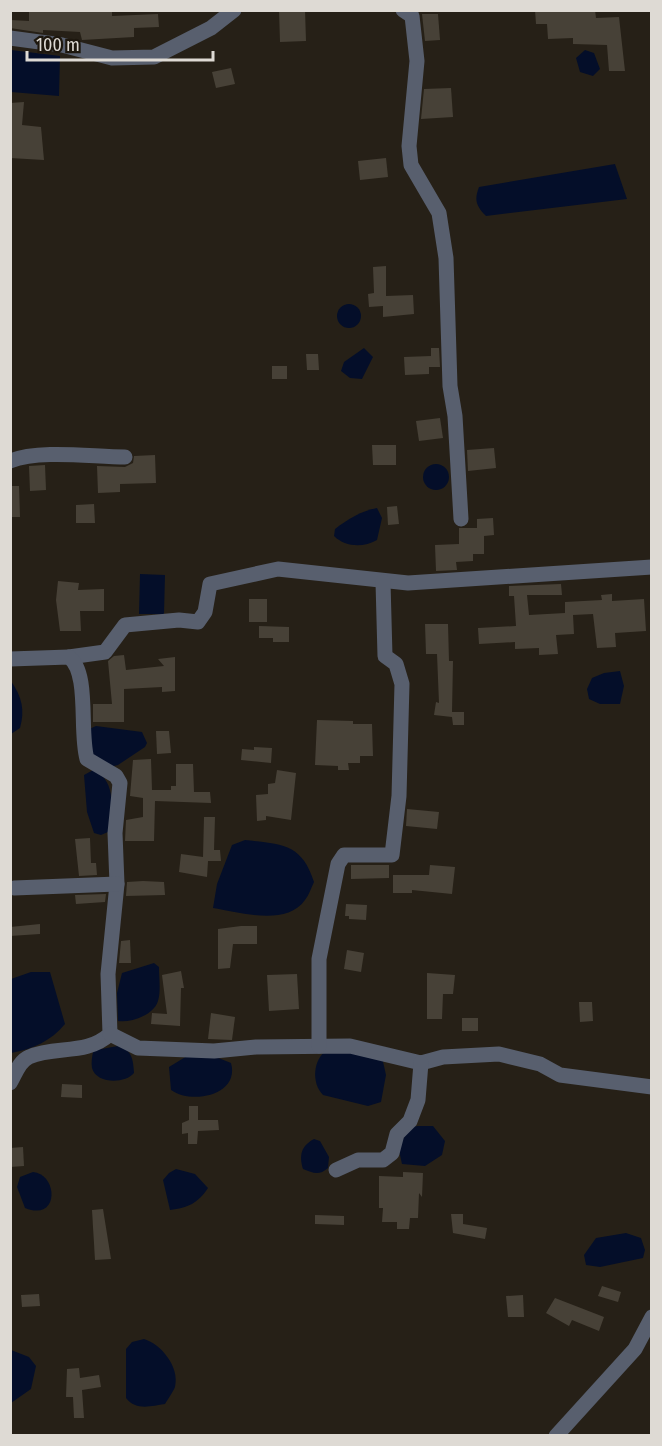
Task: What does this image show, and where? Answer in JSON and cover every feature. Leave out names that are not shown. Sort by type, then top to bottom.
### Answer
[{"type":"street","points":[[10,38],[62,45],[112,58],[154,57],[212,28],[234,10]]},
{"type":"street","points":[[403,10],[412,16],[416,40],[417,61],[409,146],[411,165],[439,213],[446,258],[450,386],[455,416],[461,519]]},
{"type":"street","points":[[10,461],[22,456],[125,457]]},
{"type":"street","points":[[10,659],[69,657],[105,652],[125,625],[179,620],[198,622],[205,612],[210,584],[278,569],[408,583],[651,567]]},
{"type":"street","points":[[319,1046],[319,959],[338,864],[344,855],[392,855],[399,796],[402,684],[396,664],[385,656],[383,582]]},
{"type":"street","points":[[10,1083],[18,1067],[27,1057],[99,1044],[110,1034],[108,974],[117,884],[115,833],[120,783],[116,776],[87,759],[82,742],[81,674],[76,662],[69,657]]},
{"type":"street","points":[[14,888],[117,884]]},
{"type":"street","points":[[110,1034],[138,1048],[214,1051],[350,1046],[421,1063],[443,1057],[499,1054],[540,1064],[560,1075],[651,1087]]},
{"type":"street","points":[[336,1170],[358,1160],[383,1160],[392,1153],[397,1134],[410,1121],[418,1100],[421,1063]]},
{"type":"street","points":[[556,1436],[635,1349],[651,1317]]},
{"type":"water","points":[[11,50],[60,56],[59,96],[11,92]]},
{"type":"water","points":[[585,50],[594,53],[600,69],[593,76],[580,72],[576,58]]},
{"type":"water","points":[[615,164],[627,199],[486,216],[477,203],[479,187]]},
{"type":"water","points":[[349,304],[357,308],[361,316],[357,324],[349,328],[341,324],[337,316],[341,308]]},
{"type":"water","points":[[364,348],[373,357],[362,379],[350,378],[341,371],[344,362]]},
{"type":"water","points":[[436,464],[445,468],[449,477],[445,486],[436,490],[427,486],[423,477],[427,468]]},
{"type":"water","points":[[377,508],[382,518],[377,540],[354,545],[338,540],[334,536],[335,529],[345,522],[360,513]]},
{"type":"water","points":[[140,574],[165,575],[164,614],[139,614]]},
{"type":"water","points":[[620,671],[624,686],[620,704],[600,704],[589,699],[587,689],[592,678],[604,673]]},
{"type":"water","points":[[11,681],[20,698],[22,715],[20,728],[11,734]]},
{"type":"water","points":[[96,726],[142,732],[147,743],[145,747],[118,765],[110,767],[89,755],[87,730]]},
{"type":"water","points":[[95,769],[107,782],[111,798],[108,832],[101,835],[94,833],[87,812],[84,775]]},
{"type":"water","points":[[245,840],[288,848],[303,860],[314,882],[306,898],[297,908],[286,913],[262,916],[213,908],[217,884],[232,845]]},
{"type":"water","points":[[154,963],[159,967],[159,993],[156,1006],[141,1017],[129,1021],[118,1021],[117,993],[122,973]]},
{"type":"water","points":[[31,972],[50,972],[65,1024],[41,1043],[11,1053],[11,979]]},
{"type":"water","points":[[118,1046],[131,1056],[134,1073],[124,1079],[105,1080],[99,1077],[92,1068],[93,1052]]},
{"type":"water","points":[[327,1050],[382,1057],[386,1075],[381,1102],[368,1106],[323,1095],[315,1078],[315,1071],[319,1059]]},
{"type":"water","points":[[187,1056],[216,1057],[231,1063],[232,1074],[228,1083],[222,1090],[202,1096],[190,1097],[171,1090],[169,1067]]},
{"type":"water","points":[[433,1126],[445,1141],[442,1155],[425,1166],[402,1164],[398,1146],[411,1127]]},
{"type":"water","points":[[314,1139],[320,1141],[329,1157],[328,1168],[319,1173],[303,1169],[302,1164],[301,1155],[304,1148]]},
{"type":"water","points":[[176,1169],[195,1174],[208,1188],[192,1204],[170,1210],[163,1180]]},
{"type":"water","points":[[33,1172],[47,1180],[52,1196],[45,1209],[36,1211],[25,1208],[17,1187],[20,1177]]},
{"type":"water","points":[[626,1233],[641,1238],[645,1250],[643,1258],[600,1267],[586,1265],[584,1255],[596,1238]]},
{"type":"water","points":[[144,1339],[163,1351],[175,1372],[175,1387],[165,1404],[139,1406],[126,1398],[126,1349],[132,1342]]},
{"type":"water","points":[[11,1350],[29,1357],[36,1366],[31,1389],[11,1403]]},
{"type":"building","points":[[29,10],[112,10],[112,16],[158,14],[159,27],[134,28],[134,37],[82,40],[80,32],[43,30],[43,33],[10,28],[10,20],[29,21]]},
{"type":"building","points":[[279,10],[305,10],[306,41],[280,42]]},
{"type":"building","points":[[535,10],[595,10],[596,18],[619,17],[625,71],[609,71],[607,45],[573,44],[573,38],[548,39],[547,24],[536,24]]},
{"type":"building","points":[[422,14],[438,14],[440,40],[425,41]]},
{"type":"building","points":[[231,68],[235,84],[216,88],[212,72]]},
{"type":"building","points":[[451,88],[453,117],[421,119],[424,89]]},
{"type":"building","points":[[24,102],[22,125],[41,127],[44,160],[10,158],[10,103]]},
{"type":"building","points":[[386,158],[388,177],[360,180],[358,161]]},
{"type":"building","points":[[386,266],[386,296],[413,295],[414,314],[383,317],[383,306],[369,307],[368,294],[374,293],[373,267]]},
{"type":"building","points":[[431,348],[439,348],[440,367],[429,367],[429,374],[405,375],[404,357],[431,356]]},
{"type":"building","points":[[306,354],[318,354],[319,370],[307,370]]},
{"type":"building","points":[[272,366],[287,366],[287,379],[272,379]]},
{"type":"building","points":[[440,418],[443,438],[419,441],[416,421]]},
{"type":"building","points":[[372,445],[396,445],[396,465],[373,465]]},
{"type":"building","points":[[494,448],[496,468],[468,471],[467,450]]},
{"type":"building","points":[[155,455],[156,483],[120,484],[120,492],[98,493],[97,466],[125,467],[133,463],[134,456]]},
{"type":"building","points":[[45,465],[46,490],[30,491],[29,466]]},
{"type":"building","points":[[10,486],[19,486],[20,517],[10,517]]},
{"type":"building","points":[[94,504],[95,523],[76,523],[76,505]]},
{"type":"building","points":[[397,506],[399,524],[388,525],[387,507]]},
{"type":"building","points":[[493,518],[494,535],[484,536],[484,554],[473,554],[473,561],[456,562],[457,570],[436,571],[435,545],[459,544],[459,528],[477,528],[477,519]]},
{"type":"building","points":[[58,581],[79,583],[78,590],[104,589],[104,611],[80,611],[81,631],[60,631],[56,600]]},
{"type":"building","points":[[561,584],[562,595],[527,595],[529,615],[565,613],[565,602],[602,600],[601,595],[612,594],[612,601],[644,599],[646,631],[615,633],[616,647],[597,648],[593,614],[573,615],[574,634],[556,635],[558,654],[539,655],[539,648],[515,649],[515,642],[479,644],[478,628],[516,626],[514,596],[509,596],[509,586]]},
{"type":"building","points":[[249,599],[267,599],[267,622],[249,622]]},
{"type":"building","points":[[425,624],[448,624],[449,661],[453,661],[452,712],[464,712],[464,725],[453,725],[452,717],[434,715],[436,702],[439,703],[437,654],[426,654]]},
{"type":"building","points":[[259,626],[289,627],[289,642],[273,642],[273,638],[259,638]]},
{"type":"building","points":[[124,655],[126,670],[164,666],[158,659],[175,657],[175,691],[162,692],[162,687],[124,689],[124,722],[93,722],[93,704],[112,704],[108,661],[114,656]]},
{"type":"building","points":[[317,720],[372,724],[373,756],[360,756],[360,763],[348,763],[349,770],[338,770],[338,766],[315,765]]},
{"type":"building","points":[[156,731],[169,731],[171,753],[157,754]]},
{"type":"building","points":[[254,747],[272,748],[271,763],[241,760],[242,749],[254,750]]},
{"type":"building","points":[[151,759],[152,790],[171,790],[171,786],[176,786],[176,764],[193,764],[194,792],[210,792],[211,803],[155,801],[154,841],[125,841],[126,820],[143,817],[143,798],[130,796],[133,760]]},
{"type":"building","points":[[277,770],[296,773],[291,820],[266,816],[266,820],[257,821],[256,795],[268,794],[268,784],[275,783]]},
{"type":"building","points":[[407,809],[439,812],[437,829],[406,826]]},
{"type":"building","points":[[204,817],[215,817],[214,850],[220,850],[221,861],[208,861],[207,877],[179,872],[181,854],[203,857]]},
{"type":"building","points":[[90,838],[91,863],[96,863],[97,875],[79,876],[75,839]]},
{"type":"building","points":[[351,865],[389,865],[389,878],[351,879]]},
{"type":"building","points":[[430,865],[455,867],[452,894],[412,890],[412,893],[393,893],[393,875],[429,875]]},
{"type":"building","points":[[127,882],[164,882],[165,895],[126,896]]},
{"type":"building","points":[[106,894],[105,902],[76,904],[75,895]]},
{"type":"building","points":[[346,904],[367,905],[366,920],[349,919],[349,916],[345,916]]},
{"type":"building","points":[[40,924],[40,934],[10,936],[10,927]]},
{"type":"building","points":[[257,926],[257,944],[233,944],[230,968],[218,969],[218,929]]},
{"type":"building","points":[[130,940],[131,963],[119,963],[121,941]]},
{"type":"building","points":[[347,950],[364,953],[361,972],[344,969]]},
{"type":"building","points":[[181,971],[184,988],[181,988],[180,1026],[151,1024],[152,1013],[167,1014],[162,975]]},
{"type":"building","points":[[427,973],[455,975],[453,994],[443,994],[442,1019],[427,1019]]},
{"type":"building","points":[[297,974],[299,1009],[269,1011],[267,975]]},
{"type":"building","points":[[579,1002],[592,1002],[593,1021],[580,1022]]},
{"type":"building","points":[[211,1013],[235,1017],[232,1040],[208,1039]]},
{"type":"building","points":[[462,1018],[478,1018],[478,1031],[462,1031]]},
{"type":"building","points":[[62,1084],[82,1085],[82,1098],[61,1097]]},
{"type":"building","points":[[189,1106],[198,1106],[198,1120],[218,1120],[219,1130],[198,1131],[197,1144],[188,1144],[188,1133],[182,1134],[182,1123],[189,1120]]},
{"type":"building","points":[[23,1147],[24,1166],[10,1167],[10,1148]]},
{"type":"building","points":[[403,1172],[423,1173],[422,1197],[419,1193],[418,1218],[410,1218],[409,1229],[397,1229],[397,1222],[382,1222],[383,1208],[379,1208],[379,1176],[403,1177]]},
{"type":"building","points":[[103,1209],[111,1259],[95,1260],[92,1210]]},
{"type":"building","points":[[451,1214],[463,1214],[463,1224],[487,1228],[485,1239],[453,1233]]},
{"type":"building","points":[[315,1215],[344,1216],[344,1225],[315,1224]]},
{"type":"building","points":[[602,1286],[621,1292],[618,1302],[598,1296]]},
{"type":"building","points":[[39,1294],[40,1306],[22,1307],[21,1295]]},
{"type":"building","points":[[523,1295],[524,1317],[508,1317],[506,1296]]},
{"type":"building","points":[[555,1298],[604,1317],[599,1331],[572,1320],[569,1326],[546,1313]]},
{"type":"building","points":[[79,1368],[80,1378],[99,1375],[101,1387],[82,1390],[84,1418],[74,1418],[73,1397],[66,1397],[67,1369]]}]
